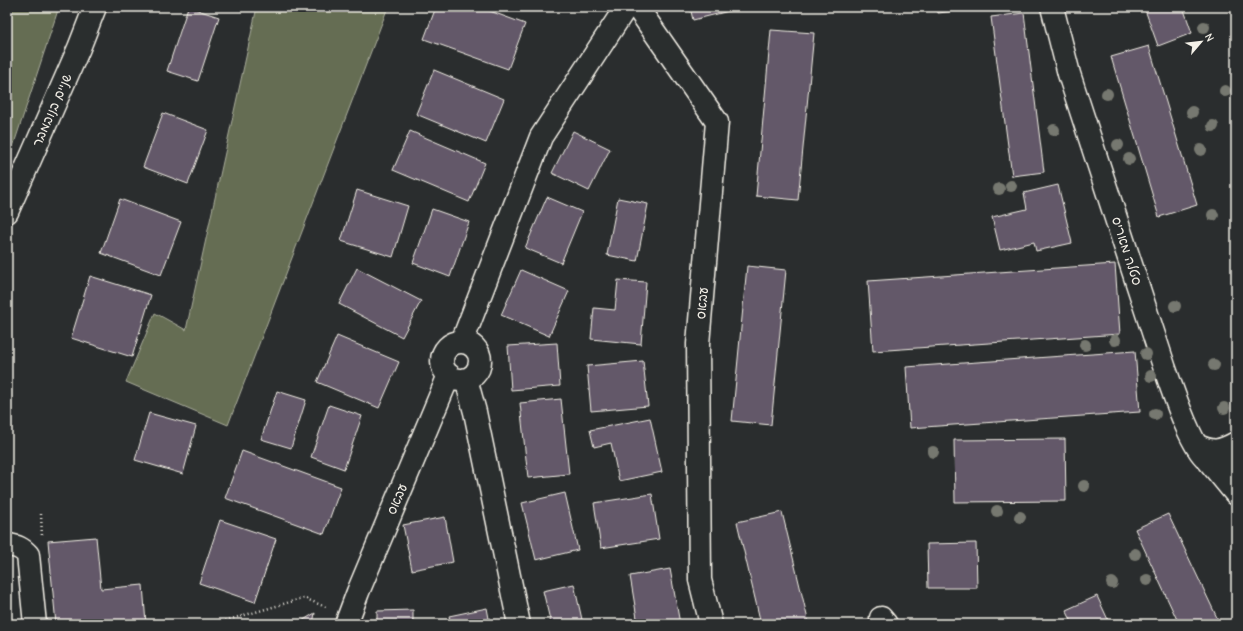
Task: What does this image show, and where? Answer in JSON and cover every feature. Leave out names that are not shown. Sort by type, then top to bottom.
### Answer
[{"type":"street","name":"שניים בנובמבר","points":[[7,212],[79,48],[95,7]]},
{"type":"street","points":[[462,342],[541,137],[626,7]]},
{"type":"street","name":"עבאס","points":[[637,7],[717,122],[698,344],[700,580],[711,624]]},
{"type":"street","name":"סטלה מאריס","points":[[1052,7],[1069,74],[1165,369],[1180,410],[1202,452],[1236,494]]},
{"type":"street","points":[[462,342],[469,343],[475,347],[480,359],[480,366],[472,377],[457,377],[445,370],[443,364],[445,351],[450,346],[462,342]]},
{"type":"street","points":[[457,377],[475,412],[519,624]]},
{"type":"street","name":"עבאס","points":[[348,620],[457,377]]},
{"type":"street","points":[[1236,444],[1217,452],[1204,449],[1202,452],[1214,464],[1236,468]]},
{"type":"street","points":[[7,545],[17,546],[28,555],[35,624]]},
{"type":"path","points":[[214,624],[304,598],[348,620]]},
{"type":"green space","points":[[7,7],[59,7],[7,165]]},
{"type":"green space","points":[[257,7],[388,7],[228,425],[126,382],[155,313],[186,330]]},
{"type":"building","points":[[188,7],[219,17],[198,81],[167,71]]},
{"type":"building","points":[[436,7],[479,7],[525,24],[508,69],[424,39]]},
{"type":"building","points":[[690,7],[728,7],[729,11],[693,20]]},
{"type":"building","points":[[937,7],[964,7],[964,10],[938,13]]},
{"type":"building","points":[[1144,7],[1183,7],[1192,33],[1158,46]]},
{"type":"building","points":[[1024,13],[1044,172],[1012,176],[991,17]]},
{"type":"building","points":[[771,30],[814,33],[798,200],[756,196]]},
{"type":"building","points":[[1149,46],[1197,205],[1159,217],[1111,57]]},
{"type":"building","points":[[434,70],[504,99],[486,143],[416,114]]},
{"type":"building","points":[[163,113],[208,130],[188,184],[143,167]]},
{"type":"building","points":[[410,131],[485,163],[469,202],[393,170]]},
{"type":"building","points":[[573,131],[610,149],[589,191],[552,173]]},
{"type":"building","points":[[1058,185],[1072,243],[1036,251],[1034,242],[1000,250],[992,217],[1027,209],[1024,193]]},
{"type":"building","points":[[357,190],[408,206],[393,257],[341,241]]},
{"type":"building","points":[[547,197],[582,212],[561,263],[525,248]]},
{"type":"building","points":[[618,198],[648,204],[637,261],[607,255]]},
{"type":"building","points":[[120,199],[181,222],[161,275],[101,253]]},
{"type":"building","points":[[432,209],[469,222],[450,277],[413,263]]},
{"type":"building","points":[[1115,264],[1120,334],[873,351],[868,281]]},
{"type":"building","points":[[747,266],[786,270],[771,425],[732,421]]},
{"type":"building","points":[[357,268],[421,301],[402,337],[339,304]]},
{"type":"building","points":[[521,270],[569,291],[549,336],[501,315]]},
{"type":"building","points":[[90,276],[151,295],[132,357],[71,338]]},
{"type":"building","points":[[618,280],[646,282],[641,344],[591,339],[594,308],[615,310]]},
{"type":"building","points":[[337,336],[399,362],[379,408],[317,382]]},
{"type":"building","points":[[557,343],[560,386],[511,390],[508,346]]},
{"type":"building","points":[[1135,351],[1140,412],[910,428],[906,367]]},
{"type":"building","points":[[643,361],[648,406],[591,411],[587,366]]},
{"type":"building","points":[[277,391],[306,400],[291,448],[261,439]]},
{"type":"building","points":[[561,399],[569,474],[528,478],[520,403]]},
{"type":"building","points":[[329,405],[362,416],[344,469],[311,457]]},
{"type":"building","points":[[149,413],[196,426],[183,474],[135,460]]},
{"type":"building","points":[[650,418],[662,472],[619,481],[611,443],[594,447],[590,430]]},
{"type":"building","points":[[1065,439],[1066,501],[955,502],[954,440]]},
{"type":"building","points":[[242,451],[341,487],[324,534],[225,498]]},
{"type":"building","points":[[565,493],[578,550],[536,560],[522,503]]},
{"type":"building","points":[[652,494],[659,539],[601,548],[594,503]]},
{"type":"building","points":[[782,512],[809,624],[761,624],[737,522]]},
{"type":"building","points":[[1168,514],[1220,624],[1179,624],[1135,529]]},
{"type":"building","points":[[445,517],[453,562],[412,570],[403,525]]},
{"type":"building","points":[[220,520],[276,539],[255,602],[199,583]]},
{"type":"building","points":[[96,537],[101,589],[143,585],[146,624],[56,624],[48,541]]},
{"type":"building","points":[[976,543],[977,588],[928,588],[927,544]]},
{"type":"building","points":[[670,569],[680,624],[638,624],[630,576]]},
{"type":"building","points":[[574,584],[583,624],[551,624],[543,591]]},
{"type":"building","points":[[1097,596],[1110,624],[1073,624],[1066,610]]},
{"type":"building","points":[[487,608],[490,624],[451,624],[449,616]]},
{"type":"building","points":[[413,610],[413,624],[377,624],[377,611]]},
{"type":"building","points":[[315,613],[313,624],[297,624]]}]
